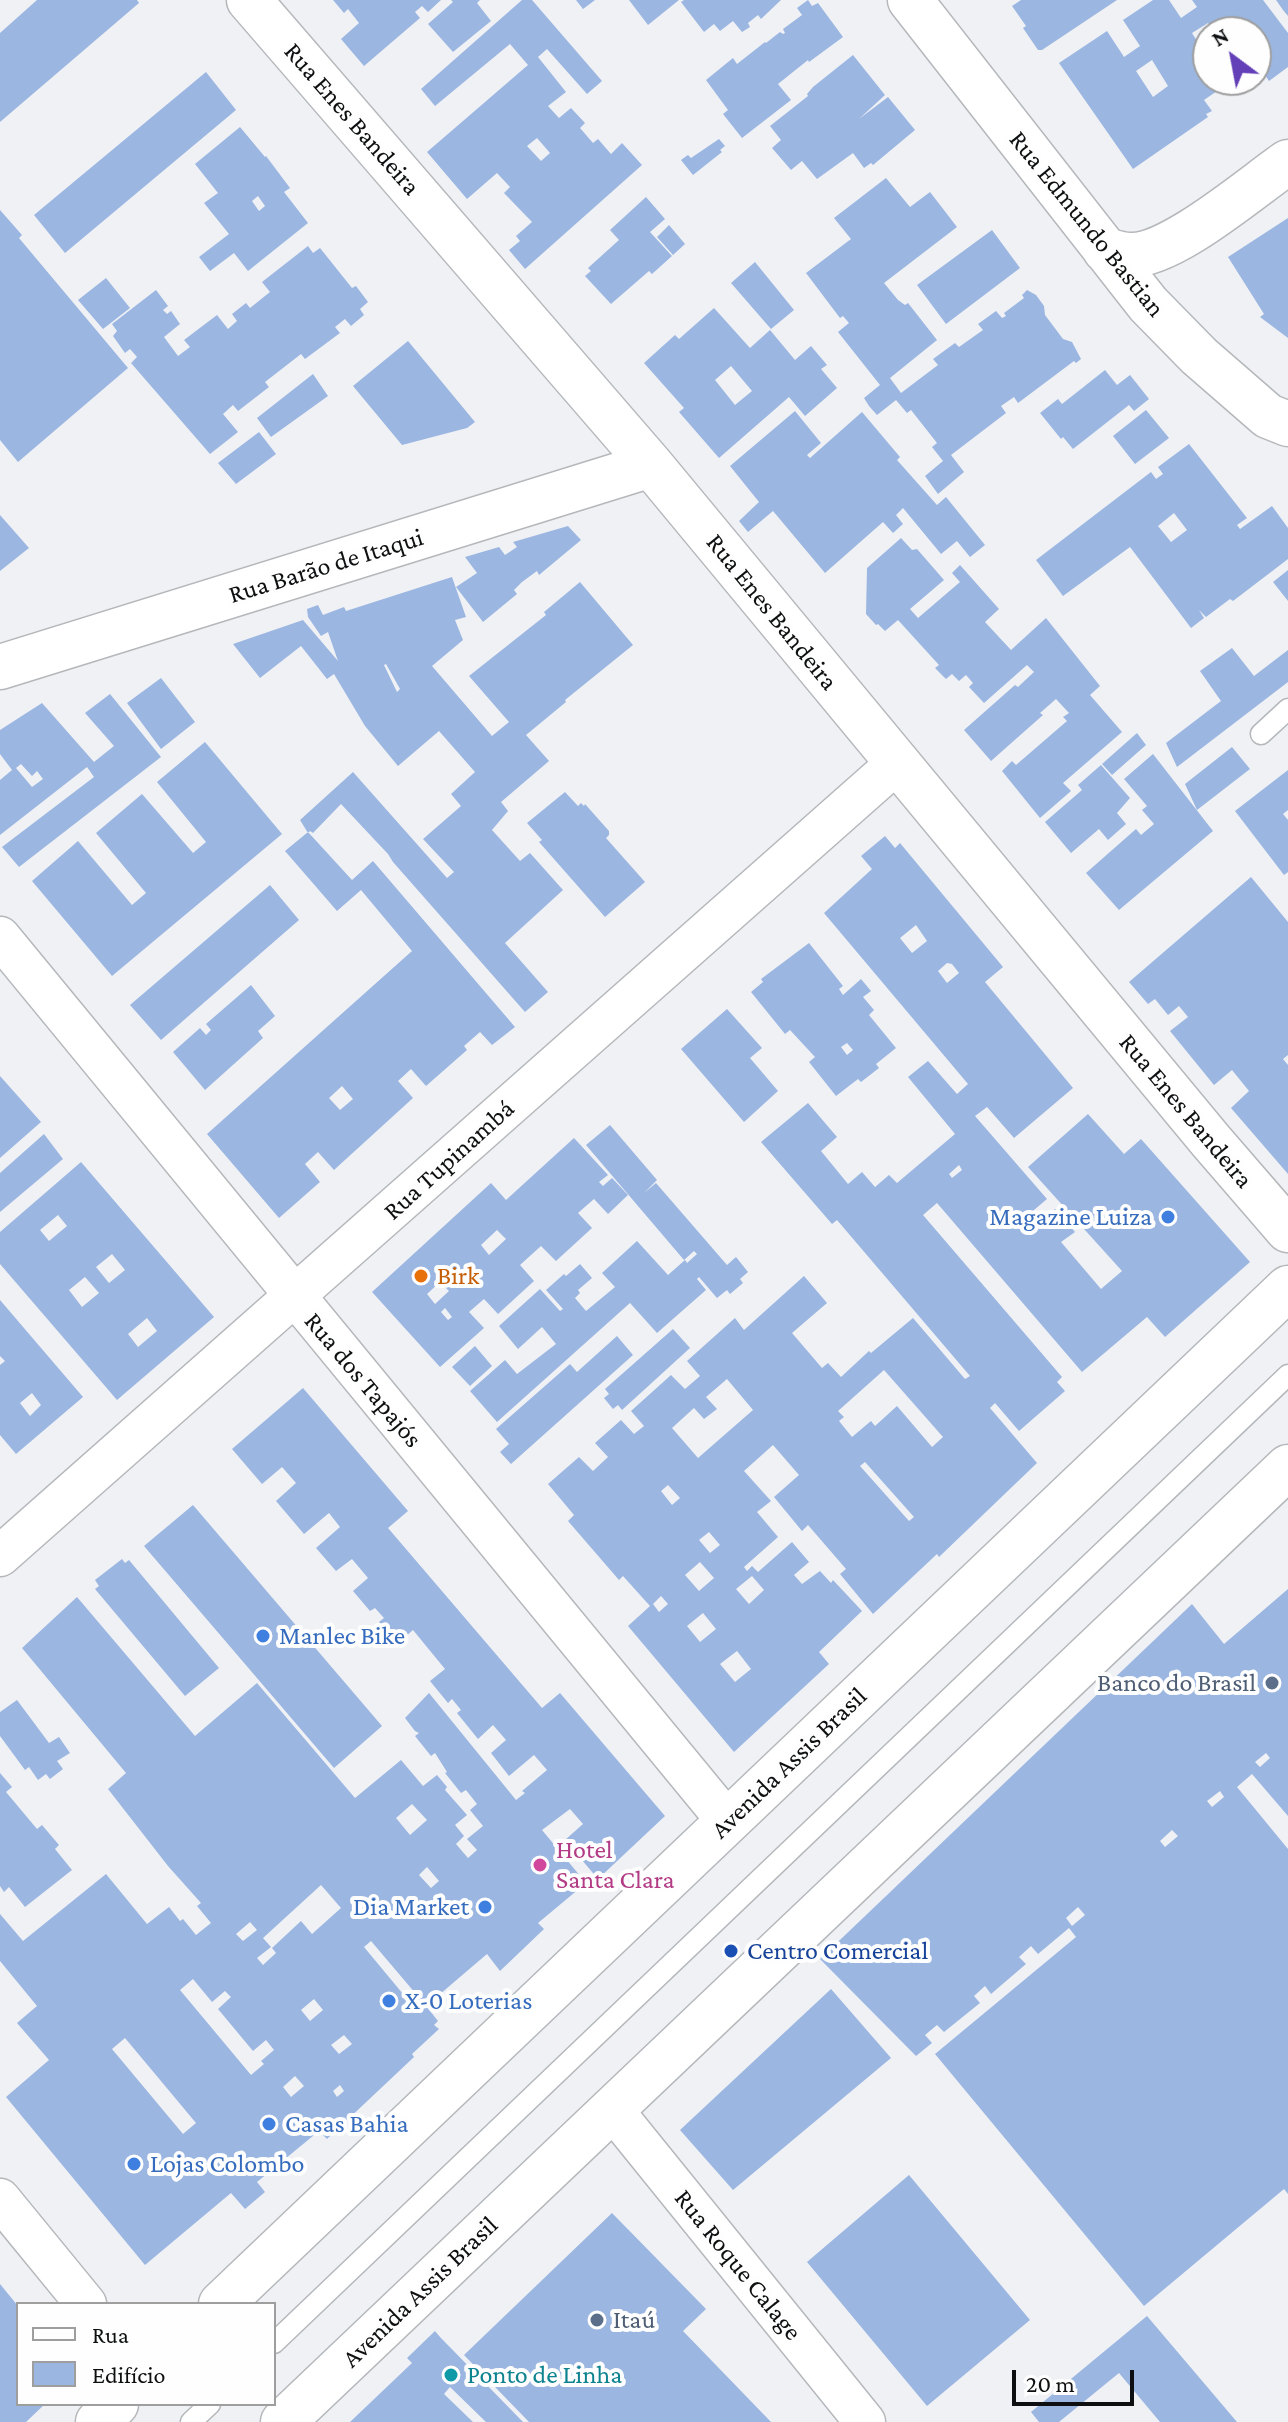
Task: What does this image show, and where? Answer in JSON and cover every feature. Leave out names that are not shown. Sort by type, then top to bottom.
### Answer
[{"type":"street","name":"Rua Enes Bandeira","points":[[249,0],[651,465],[1288,1230]]},
{"type":"street","name":"Rua Edmundo Bastian","points":[[910,0],[1148,304],[1199,356],[1268,416],[1288,424]]},
{"type":"street","points":[[1105,250],[1132,255],[1155,250],[1177,240],[1288,162]]},
{"type":"street","points":[[1148,304],[1160,266],[1177,240]]},
{"type":"street","name":"Rua Barão de Itaqui","points":[[0,667],[651,465]]},
{"type":"street","name":"Rua Tupinambá","points":[[0,1556],[897,763]]},
{"type":"street","name":"Rua dos Tapajós","points":[[0,937],[728,1822]]},
{"type":"street","name":"Avenida Assis Brasil","points":[[223,2302],[1288,1288]]},
{"type":"street","name":"Avenida Assis Brasil","points":[[283,2422],[1288,1467]]},
{"type":"street","name":"Rua Roque Calage","points":[[612,2109],[865,2422]]},
{"type":"street","points":[[0,2199],[84,2302]]},
{"type":"street","points":[[98,2422],[114,2406]]},
{"type":"lane","points":[[1261,734],[1288,709]]},
{"type":"lane","points":[[276,2341],[1288,1375]]},
{"type":"lane","points":[[191,2422],[208,2406]]},
{"type":"building","points":[[37,0],[137,0],[139,3],[0,122],[0,33]]},
{"type":"building","points":[[333,0],[441,0],[428,12],[422,6],[415,12],[420,18],[364,66],[341,39],[359,23],[348,9],[344,13]]},
{"type":"building","points":[[451,0],[480,0],[477,3],[491,21],[453,52],[428,24],[453,2]]},
{"type":"building","points":[[522,0],[532,0],[602,81],[587,94],[547,49],[538,57],[566,92],[548,106],[559,118],[571,108],[585,123],[580,128],[593,143],[598,139],[611,154],[622,143],[642,165],[525,269],[509,250],[520,241],[516,236],[532,222],[504,193],[510,187],[497,173],[467,199],[427,152],[528,65],[510,44],[435,106],[421,89]],"holes":[[[537,138],[550,153],[541,161],[527,146]]]},
{"type":"building","points":[[576,0],[595,0],[583,9]]},
{"type":"building","points":[[629,0],[679,0],[648,25]]},
{"type":"building","points":[[781,0],[761,19],[758,15],[748,23],[750,27],[742,32],[733,21],[720,31],[714,24],[704,32],[681,2]]},
{"type":"building","points":[[808,0],[812,6],[818,3],[843,37],[778,84],[791,100],[742,138],[723,114],[728,110],[706,80],[733,58],[737,64],[780,32],[785,33],[783,29],[802,15],[797,8]]},
{"type":"building","points":[[1021,0],[1117,0],[1038,50],[1012,6]]},
{"type":"building","points":[[1153,0],[1169,0],[1181,18],[1197,7],[1192,0],[1263,0],[1288,33],[1288,67],[1272,79],[1272,16],[1192,16],[1192,96],[1210,96],[1204,100],[1212,111],[1206,114],[1208,117],[1133,169],[1059,63],[1107,31],[1124,57],[1140,46],[1123,20]],"holes":[[[1152,60],[1168,86],[1153,97],[1136,71]]]},
{"type":"building","points":[[1276,0],[1288,0],[1288,16],[1283,10]]},
{"type":"building","points":[[853,55],[885,95],[859,119],[888,97],[915,130],[873,165],[871,163],[864,168],[853,153],[817,179],[802,161],[791,170],[772,148],[781,140],[770,126]]},
{"type":"building","points":[[206,72],[236,110],[65,253],[34,215]]},
{"type":"building","points":[[240,127],[290,188],[284,192],[308,223],[248,271],[234,253],[210,271],[199,257],[229,234],[204,203],[218,193],[195,164]],"holes":[[[258,196],[265,206],[259,211],[252,201]]]},
{"type":"building","points":[[719,139],[725,146],[720,150],[722,152],[693,175],[681,160],[688,155],[691,158]]},
{"type":"building","points":[[886,178],[910,207],[930,192],[957,227],[884,283],[898,300],[905,305],[908,303],[937,340],[890,378],[901,393],[938,365],[933,359],[955,343],[959,347],[983,330],[978,324],[996,311],[1002,318],[1006,316],[1004,313],[1024,298],[1022,295],[1027,290],[1036,295],[1044,306],[1045,315],[1063,339],[1072,342],[1081,359],[1018,403],[1014,397],[1001,406],[1006,413],[951,455],[964,472],[938,494],[925,476],[943,461],[932,447],[937,443],[911,410],[907,413],[896,400],[877,415],[869,406],[864,398],[880,385],[838,332],[849,323],[843,316],[840,318],[806,273],[851,239],[834,218]]},
{"type":"building","points":[[646,197],[665,219],[650,232],[672,256],[652,274],[649,271],[611,304],[585,276],[591,271],[588,268],[619,240],[610,230]]},
{"type":"building","points":[[0,210],[22,235],[19,238],[128,368],[18,462],[0,440]]},
{"type":"building","points":[[1288,218],[1288,338],[1260,317],[1264,314],[1228,257]]},
{"type":"building","points":[[669,225],[685,244],[673,255],[657,237]]},
{"type":"building","points":[[992,230],[1020,268],[946,324],[917,285]]},
{"type":"building","points":[[308,246],[313,253],[320,248],[352,288],[356,286],[368,302],[360,309],[364,315],[351,326],[345,319],[335,327],[340,333],[305,359],[301,354],[265,382],[269,387],[238,411],[233,405],[223,414],[238,432],[210,454],[131,363],[137,357],[130,349],[125,353],[113,336],[117,331],[112,324],[156,290],[168,306],[163,310],[167,314],[171,311],[180,324],[164,337],[178,356],[190,347],[184,340],[217,315],[228,329],[237,321],[232,314],[246,303],[250,308],[270,292],[262,282]]},
{"type":"building","points":[[755,262],[794,310],[771,329],[731,283]]},
{"type":"building","points":[[106,278],[130,308],[103,329],[78,300]]},
{"type":"building","points":[[714,308],[750,348],[770,330],[795,360],[811,346],[827,365],[821,369],[837,388],[805,416],[789,397],[719,458],[679,412],[684,408],[644,363],[675,335],[679,339]],"holes":[[[731,366],[752,391],[735,405],[715,380]]]},
{"type":"building","points":[[408,341],[475,422],[467,428],[402,445],[353,386]]},
{"type":"building","points":[[1105,370],[1117,385],[1130,375],[1149,399],[1134,411],[1129,405],[1073,449],[1040,413],[1058,399],[1062,404]]},
{"type":"building","points":[[313,374],[328,396],[271,437],[257,418]]},
{"type":"building","points":[[1146,410],[1169,438],[1135,464],[1113,436]]},
{"type":"building","points":[[795,411],[821,443],[807,455],[810,458],[862,412],[900,457],[897,460],[937,505],[946,497],[985,545],[970,557],[957,541],[941,554],[903,508],[896,515],[903,524],[893,533],[883,522],[825,573],[773,511],[748,532],[739,521],[759,502],[730,466]]},
{"type":"building","points":[[259,432],[276,454],[236,484],[218,463]]},
{"type":"building","points":[[1189,444],[1247,518],[1237,525],[1240,529],[1272,506],[1288,528],[1288,559],[1233,601],[1230,599],[1206,617],[1199,610],[1204,618],[1191,628],[1130,547],[1063,596],[1036,560],[1151,472],[1156,479],[1163,474],[1158,467]],"holes":[[[1174,513],[1187,530],[1171,542],[1158,526]]]},
{"type":"building","points":[[0,515],[29,548],[0,571]]},
{"type":"building","points":[[568,526],[581,540],[539,575],[537,571],[522,582],[514,590],[517,594],[483,622],[456,587],[477,573],[465,557],[499,547],[505,555],[517,547],[513,542]]},
{"type":"building","points":[[901,538],[912,550],[917,549],[944,580],[910,609],[918,618],[960,582],[952,573],[960,565],[999,609],[985,622],[1011,650],[1046,618],[1100,686],[1090,695],[1122,732],[1063,783],[1071,791],[1040,818],[1002,771],[1012,761],[1016,765],[1067,721],[1063,717],[1069,713],[1056,699],[1040,713],[1043,715],[991,761],[964,730],[1034,672],[1027,665],[984,703],[969,687],[973,683],[966,675],[959,681],[952,674],[946,679],[935,668],[939,665],[898,620],[885,631],[876,625],[866,614],[867,568]]},
{"type":"building","points":[[1288,570],[1288,601],[1273,582]]},
{"type":"building","points":[[452,577],[466,617],[455,620],[463,640],[432,666],[492,736],[509,722],[469,676],[546,615],[544,612],[580,582],[633,645],[526,735],[549,761],[501,802],[508,811],[492,830],[520,861],[530,853],[563,890],[505,943],[548,992],[525,1012],[341,804],[313,833],[308,833],[300,820],[353,772],[447,878],[454,872],[423,839],[461,806],[451,794],[475,772],[439,731],[398,766],[365,726],[334,674],[327,679],[301,646],[260,678],[233,644],[303,620],[338,661],[328,632],[321,636],[308,617],[307,609],[318,605],[323,615],[344,607],[346,611]],"holes":[[[386,664],[400,689],[397,692],[384,665]]]},
{"type":"building","points":[[1232,648],[1254,676],[1288,650],[1288,682],[1177,767],[1166,743],[1221,701],[1200,671]]},
{"type":"building","points":[[161,678],[195,722],[161,749],[127,703]]},
{"type":"building","points":[[110,694],[161,757],[19,867],[2,847],[94,777],[87,767],[0,835],[0,780],[12,770],[0,754],[0,730],[42,703],[94,762],[114,746],[85,713]],"holes":[[[21,764],[32,776],[37,771],[43,779],[32,787],[16,768]]]},
{"type":"building","points":[[1137,733],[1146,745],[1112,775],[1102,764]]},
{"type":"building","points":[[205,742],[282,834],[112,976],[32,881],[78,841],[132,905],[146,893],[96,833],[142,794],[193,853],[206,842],[157,782]]},
{"type":"building","points":[[1232,747],[1250,769],[1197,810],[1185,784]]},
{"type":"building","points":[[1153,754],[1213,831],[1119,910],[1086,873],[1136,829],[1141,835],[1154,824],[1142,810],[1147,806],[1124,779]]},
{"type":"building","points":[[1101,765],[1130,798],[1117,813],[1126,824],[1108,840],[1099,829],[1071,853],[1045,822],[1082,790],[1078,785]]},
{"type":"building","points":[[1288,770],[1288,810],[1283,814],[1288,820],[1288,872],[1284,875],[1235,811]]},
{"type":"building","points":[[565,792],[578,806],[585,804],[609,831],[606,838],[645,882],[605,917],[539,842],[542,840],[527,823]]},
{"type":"building","points":[[308,832],[352,880],[373,861],[515,1027],[492,1045],[480,1032],[464,1046],[467,1050],[426,1086],[411,1069],[398,1081],[413,1098],[334,1170],[318,1152],[305,1164],[320,1182],[279,1218],[207,1134],[412,951],[361,890],[337,911],[285,851]],"holes":[[[342,1086],[353,1099],[340,1110],[329,1098]]]},
{"type":"building","points":[[885,836],[895,848],[900,843],[1003,967],[985,982],[1073,1088],[1014,1138],[987,1107],[975,1116],[1047,1199],[1034,1210],[1042,1220],[1055,1209],[1075,1232],[1061,1242],[1101,1289],[1122,1271],[1028,1167],[1088,1114],[1124,1154],[1141,1139],[1250,1262],[1165,1337],[1147,1317],[1082,1372],[937,1203],[923,1215],[1062,1377],[1057,1382],[1065,1391],[1019,1431],[995,1403],[990,1408],[1037,1463],[939,1557],[937,1554],[873,1614],[840,1574],[846,1569],[808,1525],[802,1531],[774,1497],[799,1475],[773,1445],[744,1471],[771,1501],[757,1512],[778,1537],[744,1567],[747,1571],[752,1566],[758,1572],[792,1542],[809,1562],[794,1575],[802,1584],[820,1571],[831,1583],[833,1580],[862,1611],[819,1652],[829,1664],[734,1752],[628,1626],[650,1606],[623,1576],[619,1580],[568,1521],[574,1515],[548,1484],[579,1457],[593,1471],[608,1457],[595,1443],[621,1420],[634,1434],[644,1426],[631,1411],[671,1375],[685,1389],[700,1376],[687,1361],[735,1318],[744,1330],[804,1276],[827,1303],[792,1333],[822,1368],[828,1363],[841,1377],[913,1318],[965,1379],[970,1376],[837,1220],[832,1224],[761,1142],[808,1103],[837,1137],[821,1151],[848,1184],[862,1172],[875,1187],[889,1175],[897,1183],[955,1134],[908,1077],[928,1061],[957,1094],[968,1084],[824,913],[872,869],[861,856]],"holes":[[[916,925],[927,941],[912,953],[900,938]],[[947,963],[952,964],[959,973],[947,983],[938,971]],[[959,1165],[962,1170],[952,1178],[949,1174]],[[884,1370],[943,1437],[932,1447],[897,1406],[875,1426],[871,1421],[852,1437],[839,1421],[844,1417],[838,1411]],[[727,1379],[753,1410],[698,1458],[672,1428],[694,1408],[704,1419],[717,1409],[706,1397]],[[865,1462],[914,1517],[909,1521],[860,1466]],[[668,1485],[680,1498],[672,1505],[661,1491]],[[709,1532],[720,1545],[710,1553],[699,1540]],[[700,1562],[714,1578],[699,1591],[685,1575]],[[752,1576],[764,1590],[749,1604],[736,1589]],[[661,1596],[668,1604],[659,1612],[653,1604]],[[703,1613],[716,1629],[700,1642],[687,1626]],[[737,1651],[751,1669],[735,1682],[720,1664]]]},
{"type":"building","points":[[1251,877],[1288,922],[1288,1055],[1283,1059],[1288,1065],[1288,1174],[1231,1108],[1249,1091],[1232,1070],[1214,1085],[1170,1031],[1188,1017],[1179,1006],[1168,1015],[1155,999],[1148,1004],[1129,982]]},
{"type":"building","points":[[270,885],[299,920],[161,1040],[130,1005]]},
{"type":"building","points":[[809,943],[843,986],[839,989],[843,995],[861,979],[871,991],[863,997],[874,1010],[869,1015],[896,1048],[876,1064],[879,1068],[836,1096],[809,1062],[815,1057],[790,1030],[785,1034],[751,992],[763,982],[761,979]],"holes":[[[847,1043],[853,1050],[847,1055],[841,1047]]]},
{"type":"building","points":[[251,985],[275,1016],[258,1031],[263,1038],[205,1090],[173,1052],[200,1028],[206,1035],[211,1030],[206,1024]]},
{"type":"building","points":[[727,1009],[762,1048],[750,1058],[778,1091],[744,1122],[681,1049]]},
{"type":"building","points":[[0,1076],[41,1122],[0,1158]]},
{"type":"building","points":[[610,1125],[657,1180],[644,1193],[656,1183],[727,1265],[736,1257],[748,1272],[740,1279],[743,1283],[730,1294],[727,1290],[717,1298],[699,1277],[697,1279],[706,1290],[657,1333],[630,1303],[497,1422],[470,1391],[505,1360],[517,1374],[556,1344],[542,1327],[518,1349],[499,1326],[540,1289],[560,1311],[563,1309],[546,1290],[580,1264],[592,1278],[578,1290],[580,1293],[575,1298],[586,1311],[615,1287],[602,1273],[637,1241],[668,1275],[697,1254],[694,1251],[684,1260],[586,1145]]},
{"type":"building","points":[[44,1134],[63,1159],[0,1212],[0,1173]]},
{"type":"building","points":[[574,1138],[608,1175],[599,1182],[603,1186],[612,1178],[628,1195],[608,1214],[594,1199],[578,1213],[592,1228],[556,1261],[541,1246],[520,1265],[534,1281],[498,1314],[484,1299],[469,1312],[484,1328],[440,1367],[372,1292],[491,1183],[506,1200]],"holes":[[[497,1230],[506,1239],[489,1255],[481,1245]],[[440,1282],[449,1291],[435,1304],[427,1294]],[[445,1308],[452,1317],[448,1320],[441,1312]]]},
{"type":"building","points":[[81,1162],[214,1317],[117,1400],[0,1264],[0,1232]],"holes":[[[58,1215],[67,1226],[49,1241],[40,1230]],[[112,1254],[125,1270],[109,1283],[96,1267]],[[85,1277],[99,1293],[82,1307],[69,1290]],[[147,1318],[157,1331],[138,1347],[128,1334]]]},
{"type":"building","points":[[0,1300],[83,1397],[16,1454],[0,1435],[0,1365],[5,1361],[0,1356]],"holes":[[[32,1393],[41,1405],[30,1416],[20,1403]]]},
{"type":"building","points":[[673,1329],[690,1348],[622,1410],[618,1405],[613,1409],[604,1398],[609,1394],[605,1389]]},
{"type":"building","points":[[617,1336],[633,1355],[511,1464],[500,1452],[509,1444],[496,1429],[570,1364],[577,1372]]},
{"type":"building","points":[[475,1346],[492,1366],[470,1386],[452,1367]]},
{"type":"building","points":[[303,1388],[408,1511],[388,1528],[542,1708],[560,1693],[665,1816],[598,1879],[565,1840],[583,1824],[570,1809],[542,1830],[586,1883],[538,1923],[544,1929],[500,1971],[487,1954],[426,2006],[438,2021],[434,2025],[439,2029],[412,2054],[414,2057],[327,2139],[319,2131],[257,2182],[265,2192],[245,2209],[231,2193],[145,2265],[6,2097],[49,2060],[17,2023],[37,2006],[0,1961],[0,1914],[23,1941],[106,1874],[147,1924],[169,1907],[196,1935],[211,1923],[197,1906],[201,1903],[108,1789],[126,1773],[22,1648],[77,1597],[195,1736],[257,1683],[355,1798],[401,1760],[423,1786],[437,1775],[447,1787],[445,1790],[467,1815],[455,1825],[464,1836],[456,1844],[468,1858],[477,1850],[467,1839],[483,1826],[470,1810],[477,1804],[466,1790],[461,1793],[445,1773],[435,1753],[431,1756],[415,1736],[419,1733],[405,1718],[429,1693],[516,1800],[547,1770],[534,1755],[509,1776],[491,1753],[506,1740],[493,1725],[478,1739],[457,1713],[461,1710],[452,1699],[448,1703],[430,1681],[445,1669],[413,1630],[398,1643],[379,1622],[384,1618],[375,1608],[370,1611],[353,1591],[368,1578],[352,1559],[336,1571],[316,1548],[340,1527],[329,1513],[304,1534],[276,1501],[296,1483],[282,1467],[262,1484],[232,1449]],"holes":[[[412,1804],[427,1820],[410,1835],[396,1818]],[[427,1867],[439,1881],[431,1888],[419,1875]],[[321,1885],[341,1908],[312,1934],[301,1921],[272,1948],[276,1953],[263,1965],[257,1958],[271,1947],[263,1938]],[[250,1922],[257,1930],[243,1941],[236,1934]],[[371,1941],[416,1994],[408,2000],[364,1947]],[[193,1979],[212,2002],[225,1991],[231,1997],[218,2009],[253,2051],[266,2040],[274,2050],[261,2061],[264,2064],[251,2075],[180,1990]],[[314,1999],[323,2010],[310,2021],[301,2010]],[[344,2035],[352,2044],[339,2054],[331,2045]],[[125,2038],[196,2123],[183,2134],[112,2049]],[[295,2076],[304,2086],[291,2097],[283,2087]],[[340,2085],[344,2091],[337,2097],[333,2091]]]},
{"type":"building","name":"Manlec Bike","points":[[193,1505],[382,1726],[334,1768],[144,1546]]},
{"type":"building","points":[[122,1559],[125,1563],[129,1560],[219,1668],[185,1696],[95,1589],[99,1586],[95,1580]]},
{"type":"building","points":[[1288,1589],[1288,1816],[1252,1774],[1237,1787],[1288,1849],[1288,2194],[1284,2189],[1144,2306],[935,2054],[1076,1937],[1069,1928],[1038,1954],[1031,1946],[1019,1957],[1026,1964],[991,1994],[985,1986],[974,1996],[980,2003],[944,2032],[937,2025],[925,2035],[932,2043],[916,2056],[820,1959],[1192,1604],[1224,1644]],"holes":[[[1266,1753],[1270,1758],[1260,1767],[1255,1762]],[[1220,1791],[1224,1797],[1212,1807],[1207,1801]],[[1172,1830],[1178,1836],[1165,1847],[1160,1841]],[[1078,1907],[1085,1915],[1072,1926],[1066,1918]]]},
{"type":"building","points":[[17,1700],[49,1743],[59,1737],[70,1753],[57,1761],[63,1769],[50,1779],[46,1774],[38,1780],[29,1767],[25,1770],[0,1736],[0,1712]]},
{"type":"building","points":[[0,1773],[12,1787],[6,1792],[37,1829],[42,1825],[59,1845],[55,1849],[72,1870],[25,1907],[9,1887],[4,1892],[0,1886]]},
{"type":"building","points":[[831,1989],[891,2058],[733,2190],[680,2130]]},
{"type":"building","points":[[909,2175],[1030,2320],[927,2406],[807,2262]]},
{"type":"building","name":"Itaú","points":[[612,2213],[706,2309],[683,2331],[771,2422],[529,2422],[464,2355]]},
{"type":"building","points":[[0,2284],[16,2304],[16,2406],[43,2406],[26,2422],[0,2422]]},
{"type":"building","points":[[1147,2316],[1237,2422],[1160,2422],[1119,2373],[1059,2422],[1039,2422],[1031,2412]]},
{"type":"building","points":[[435,2331],[523,2422],[486,2422],[450,2387],[444,2394],[473,2422],[350,2422],[412,2363],[407,2358]]},
{"type":"place","name":"Magazine Luiza","points":[[1168,1217]]},
{"type":"place","name":"Birk","points":[[421,1276]]},
{"type":"place","name":"Manlec Bike","points":[[263,1636]]},
{"type":"place","name":"Banco do Brasil","points":[[1272,1683]]},
{"type":"place","name":"Hotel Santa Clara","points":[[540,1865]]},
{"type":"place","name":"Dia Market","points":[[485,1907]]},
{"type":"place","name":"Centro Comercial","points":[[731,1951]]},
{"type":"place","name":"X-0 Loterias","points":[[389,2001]]},
{"type":"place","name":"Casas Bahia","points":[[269,2124]]},
{"type":"place","name":"Lojas Colombo","points":[[134,2164]]},
{"type":"place","name":"Itaú","points":[[597,2320]]},
{"type":"place","name":"Ponto de Linha","points":[[451,2375]]}]
